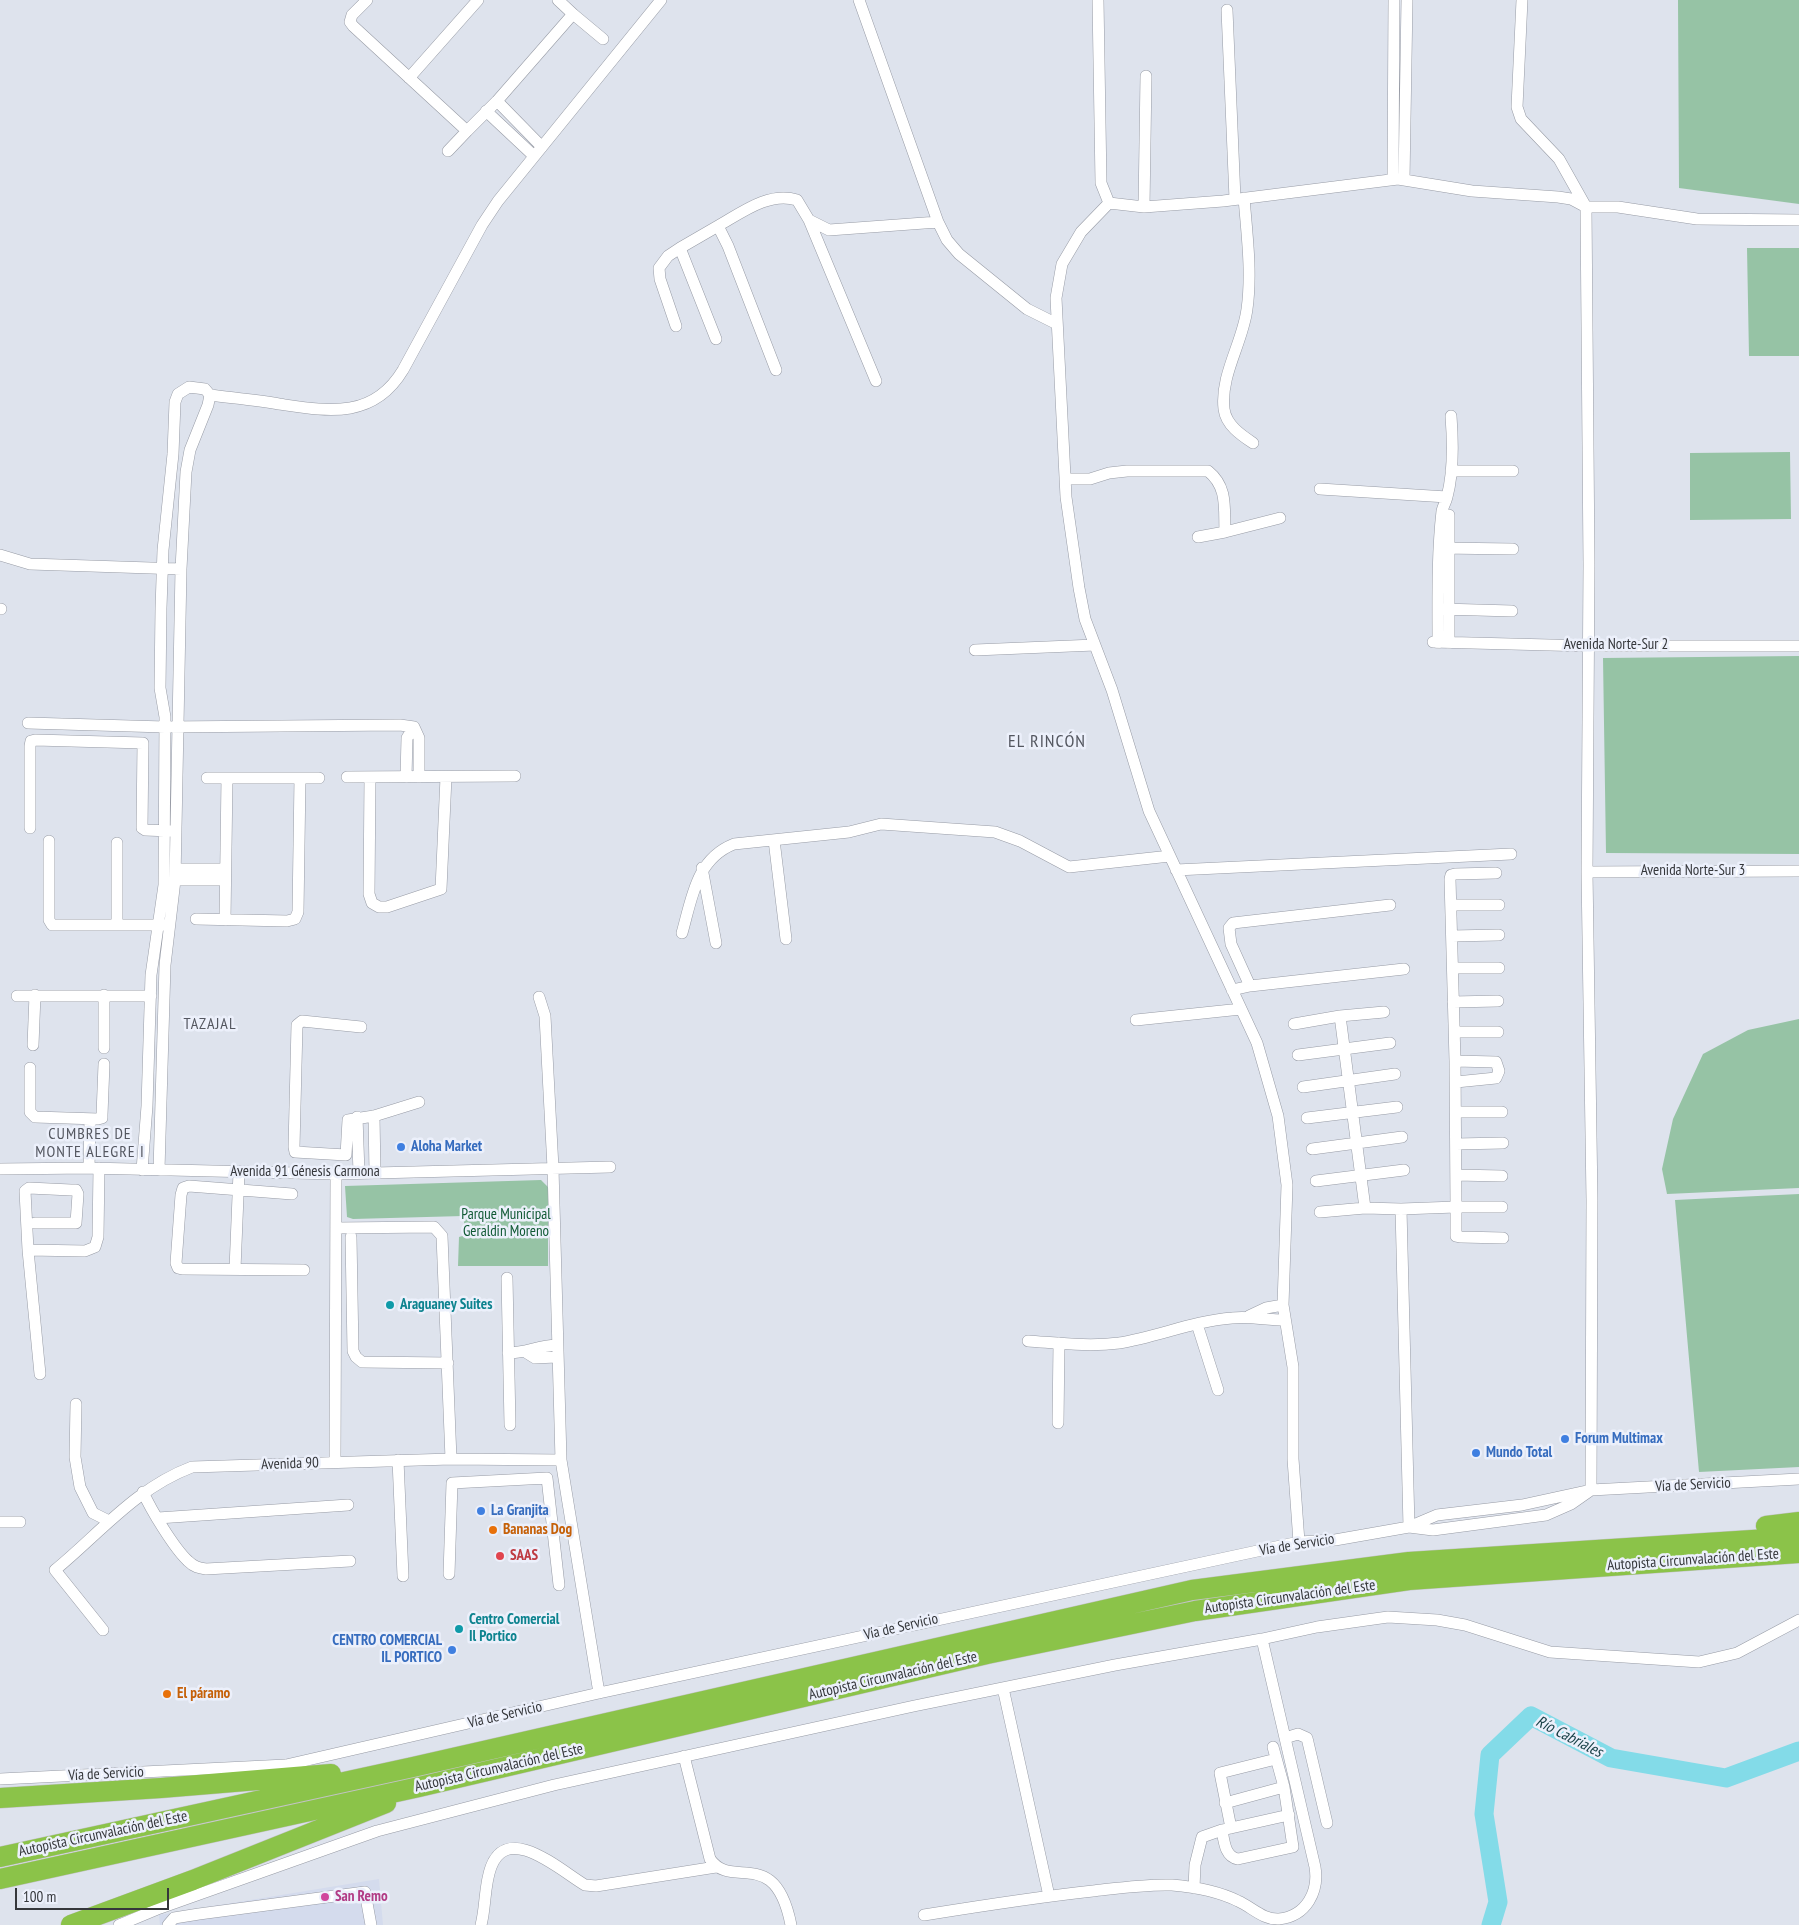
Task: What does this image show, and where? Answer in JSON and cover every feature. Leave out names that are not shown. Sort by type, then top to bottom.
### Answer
[{"type":"highway","points":[[1668,1545],[1700,1536],[1748,1527],[1799,1522]]},
{"type":"highway","name":"Autopista Circunvalación del Este","points":[[0,1857],[413,1767],[1192,1590],[1408,1562],[1799,1537]]},
{"type":"highway","name":"Autopista Circunvalación del Este","points":[[0,1879],[419,1787],[987,1654],[1195,1610],[1409,1580],[1799,1553]]},
{"type":"highway","points":[[0,1798],[160,1788],[413,1767]]},
{"type":"highway","points":[[71,1925],[362,1814],[419,1787]]},
{"type":"street","points":[[367,0],[352,15],[350,22],[467,131]]},
{"type":"street","points":[[409,78],[478,0]]},
{"type":"street","points":[[558,0],[603,38]]},
{"type":"street","points":[[159,1170],[165,965],[176,874],[170,831],[165,727],[160,688],[162,568],[173,454],[175,402],[178,394],[189,387],[205,389],[210,395],[329,411],[357,407],[382,394],[403,370],[489,214],[538,151],[662,0]]},
{"type":"street","points":[[859,0],[938,222],[947,240],[959,254],[1028,309],[1057,324]]},
{"type":"street","points":[[1098,0],[1101,183],[1109,203]]},
{"type":"street","points":[[1394,0],[1398,180]]},
{"type":"street","points":[[1398,180],[1407,0]]},
{"type":"street","points":[[1401,1209],[1409,1527],[1437,1515],[1522,1505],[1591,1490],[1592,1200],[1587,872],[1589,646],[1586,207],[1560,160],[1521,119],[1516,107],[1522,0]]},
{"type":"street","points":[[1227,10],[1240,199],[1248,266],[1247,309],[1228,378],[1224,407],[1225,415],[1238,434],[1253,443]]},
{"type":"street","points":[[448,151],[486,110],[497,101],[573,14]]},
{"type":"street","points":[[1144,206],[1146,76]]},
{"type":"street","points":[[497,101],[538,151]]},
{"type":"street","points":[[486,110],[538,151]]},
{"type":"street","points":[[1109,203],[1144,206],[1240,199],[1398,180],[1472,191],[1558,197],[1571,199],[1586,207],[1618,208],[1715,220],[1799,220]]},
{"type":"street","points":[[676,326],[660,279],[659,268],[668,256],[744,210],[774,199],[789,198],[797,200],[809,220],[876,380]]},
{"type":"street","points":[[1109,203],[1081,232],[1062,264],[1056,298],[1065,479],[1079,588],[1085,619],[1120,712],[1149,810],[1257,1042],[1278,1116],[1287,1185],[1283,1305],[1293,1367],[1293,1459],[1299,1542]]},
{"type":"street","points":[[809,220],[819,227],[832,230],[938,222]]},
{"type":"street","points":[[718,226],[728,246],[776,370]]},
{"type":"street","points":[[822,253],[825,237],[832,230]]},
{"type":"street","points":[[680,248],[716,339]]},
{"type":"street","points":[[142,1170],[147,1106],[152,962],[164,885],[179,726],[181,569],[186,472],[190,450],[208,405],[210,395]]},
{"type":"street","points":[[1451,416],[1453,439],[1447,497],[1449,509],[1443,549],[1443,609],[1512,611]]},
{"type":"street","points":[[1065,479],[1090,479],[1100,475],[1127,471],[1208,471],[1221,486],[1224,495],[1225,532]]},
{"type":"street","points":[[1451,471],[1513,471]]},
{"type":"street","points":[[1320,489],[1447,497]]},
{"type":"street","points":[[1198,537],[1280,518]]},
{"type":"street","points":[[1443,549],[1513,549]]},
{"type":"street","points":[[0,555],[30,564],[181,569]]},
{"type":"street","name":"Avenida Norte-Sur 2","points":[[1443,609],[1440,643],[1589,646],[1799,646]]},
{"type":"street","points":[[974,650],[1095,644]]},
{"type":"street","points":[[28,723],[165,727],[400,725],[414,728]]},
{"type":"street","points":[[414,728],[419,738],[418,777]]},
{"type":"street","points":[[406,777],[407,738],[414,728]]},
{"type":"street","points":[[30,828],[30,746],[32,741],[35,740],[142,743],[142,828],[145,830],[170,831]]},
{"type":"street","points":[[347,777],[516,776]]},
{"type":"street","points":[[370,778],[369,894],[372,903],[379,907],[387,907],[441,888],[446,777]]},
{"type":"street","points":[[207,778],[319,778]]},
{"type":"street","points":[[225,920],[227,778]]},
{"type":"street","points":[[196,919],[287,921],[295,919],[298,912],[300,778]]},
{"type":"street","points":[[682,932],[702,868],[723,848],[734,844],[849,832],[881,824],[995,832],[1020,841],[1069,867],[1170,856]]},
{"type":"street","points":[[774,840],[786,940]]},
{"type":"street","points":[[49,841],[49,920],[52,924],[171,925]]},
{"type":"street","points":[[117,844],[117,925]]},
{"type":"street","points":[[1176,870],[1511,854]]},
{"type":"street","points":[[702,868],[716,943]]},
{"type":"street","name":"Avenida Norte-Sur 3","points":[[1587,872],[1799,871]]},
{"type":"street","points":[[1496,873],[1451,875],[1456,1061],[1456,1236],[1503,1238]]},
{"type":"street","points":[[176,874],[225,875]]},
{"type":"street","points":[[1250,986],[1231,944],[1229,928],[1233,923],[1390,905]]},
{"type":"street","points":[[1451,905],[1499,905]]},
{"type":"street","points":[[1452,936],[1499,935]]},
{"type":"street","points":[[1453,968],[1500,968]]},
{"type":"street","points":[[1232,990],[1250,986],[1404,969]]},
{"type":"street","points":[[33,1045],[35,995]]},
{"type":"street","points":[[17,996],[151,996]]},
{"type":"street","points":[[104,996],[104,1048]]},
{"type":"street","points":[[539,997],[545,1016],[552,1168],[556,1351],[561,1460],[599,1693]]},
{"type":"street","points":[[1453,1002],[1498,1001]]},
{"type":"street","points":[[1136,1020],[1241,1009]]},
{"type":"street","points":[[1294,1024],[1340,1016],[1384,1012]]},
{"type":"street","points":[[1340,1016],[1365,1208]]},
{"type":"street","points":[[361,1027],[302,1021],[297,1025],[295,1152],[346,1155],[348,1120],[357,1117],[374,1116],[419,1102]]},
{"type":"street","points":[[1455,1032],[1498,1032]]},
{"type":"street","points":[[1298,1055],[1390,1043]]},
{"type":"street","points":[[1456,1061],[1496,1062],[1500,1071],[1496,1078],[1456,1082]]},
{"type":"street","points":[[30,1068],[30,1112],[35,1118],[90,1119],[102,1118],[104,1064]]},
{"type":"street","points":[[1303,1087],[1395,1074]]},
{"type":"street","points":[[1307,1118],[1397,1107]]},
{"type":"street","points":[[1456,1112],[1502,1112]]},
{"type":"street","points":[[374,1116],[374,1173]]},
{"type":"street","points":[[357,1117],[359,1173]]},
{"type":"street","points":[[40,1374],[28,1250],[86,1251],[95,1247],[98,1237],[90,1119]]},
{"type":"street","points":[[1312,1149],[1402,1137]]},
{"type":"street","points":[[1456,1144],[1503,1143]]},
{"type":"street","name":"Avenida 91 Génesis Carmona","points":[[0,1169],[94,1168],[336,1174],[610,1167]]},
{"type":"street","points":[[1316,1181],[1404,1170]]},
{"type":"street","points":[[235,1270],[239,1172]]},
{"type":"street","points":[[335,1462],[336,1174]]},
{"type":"street","points":[[1456,1175],[1502,1176]]},
{"type":"street","points":[[292,1194],[189,1186],[183,1188],[176,1263],[178,1268],[182,1269],[304,1270]]},
{"type":"street","points":[[28,1250],[25,1191],[29,1188],[76,1190],[78,1194],[76,1222],[35,1223]]},
{"type":"street","points":[[1320,1212],[1365,1208],[1502,1207]]},
{"type":"street","points":[[336,1228],[434,1227],[439,1230],[444,1247],[451,1459]]},
{"type":"street","points":[[351,1237],[353,1351],[356,1357],[362,1362],[448,1363]]},
{"type":"street","points":[[507,1278],[510,1425]]},
{"type":"street","points":[[1028,1341],[1097,1345],[1118,1343],[1197,1324],[1249,1316],[1266,1308],[1283,1305]]},
{"type":"street","points":[[1249,1316],[1266,1320],[1285,1320]]},
{"type":"street","points":[[1197,1324],[1218,1390]]},
{"type":"street","points":[[1058,1423],[1059,1343]]},
{"type":"street","points":[[508,1353],[527,1352],[535,1358],[556,1351]]},
{"type":"street","points":[[76,1404],[75,1457],[80,1487],[93,1513],[108,1521]]},
{"type":"street","points":[[398,1460],[403,1576]]},
{"type":"street","name":"Avenida 90","points":[[103,1630],[55,1570],[108,1521],[143,1492],[177,1472],[192,1467],[398,1460],[561,1460]]},
{"type":"street","points":[[449,1574],[452,1483],[547,1478],[559,1585]]},
{"type":"street","name":"Vía de Servicio","points":[[0,1779],[286,1766],[599,1693],[1299,1542],[1335,1540],[1409,1527],[1433,1530],[1518,1520],[1546,1515],[1571,1504],[1591,1490],[1799,1479]]},
{"type":"street","points":[[548,1488],[565,1486]]},
{"type":"street","points":[[143,1492],[187,1561],[196,1567],[206,1569],[350,1561]]},
{"type":"street","points":[[158,1518],[348,1504]]},
{"type":"street","points":[[1518,1520],[1522,1505]]},
{"type":"street","points":[[0,1522],[20,1522]]},
{"type":"street","points":[[118,1925],[160,1908],[377,1831],[554,1785],[1003,1688],[1316,1627],[1398,1617],[1437,1620],[1465,1625],[1550,1652],[1699,1662],[1737,1653],[1799,1620]]},
{"type":"street","points":[[924,1914],[1049,1896],[1142,1886],[1172,1885],[1209,1890],[1239,1901],[1278,1922],[1308,1905],[1314,1895],[1317,1880],[1262,1639]]},
{"type":"street","points":[[1003,1688],[1049,1896]]},
{"type":"street","points":[[1285,1738],[1298,1734],[1307,1738],[1327,1822]]},
{"type":"street","points":[[1273,1747],[1284,1787],[1293,1847],[1287,1850],[1238,1859],[1232,1858],[1228,1854],[1225,1803],[1220,1773],[1276,1759]]},
{"type":"street","points":[[684,1756],[710,1858],[716,1866]]},
{"type":"street","points":[[1225,1803],[1284,1787]]},
{"type":"street","points":[[1194,1888],[1200,1840],[1205,1835],[1289,1815]]},
{"type":"street","points":[[481,1925],[491,1867],[497,1856],[504,1851],[515,1848],[528,1850],[585,1884],[590,1885],[716,1866],[767,1876],[782,1895],[791,1925]]},
{"type":"street","points":[[168,1925],[174,1918],[180,1921],[365,1892],[371,1925]]},
{"type":"shaded area","name":"San Remo","points":[[379,1879],[383,1925],[160,1925],[159,1915]]},
{"type":"green space","points":[[1678,0],[1799,0],[1799,204],[1679,188]]},
{"type":"green space","points":[[1747,248],[1799,248],[1799,356],[1749,356]]},
{"type":"green space","points":[[1790,452],[1791,519],[1690,520],[1690,453]]},
{"type":"green space","points":[[1799,656],[1799,854],[1606,853],[1603,658]]},
{"type":"green space","points":[[1799,1019],[1799,1188],[1667,1194],[1662,1169],[1673,1119],[1703,1054],[1748,1030]]},
{"type":"green space","name":"Parque Municipal Geraldin Moreno","points":[[541,1180],[548,1187],[548,1266],[458,1266],[459,1237],[466,1235],[463,1216],[353,1219],[347,1217],[345,1186]]},
{"type":"green space","points":[[1799,1194],[1799,1467],[1699,1472],[1675,1200]]},
{"type":"waterway","name":"Río Cabriales","points":[[1491,1925],[1498,1902],[1484,1814],[1490,1755],[1531,1716],[1611,1758],[1726,1778],[1799,1751]]},
{"type":"place","name":"Aloha Market","points":[[401,1147]]},
{"type":"place","name":"Araguaney Suites","points":[[390,1305]]},
{"type":"place","name":"Forum Multimax","points":[[1565,1439]]},
{"type":"place","name":"Mundo Total","points":[[1476,1453]]},
{"type":"place","name":"La Granjita","points":[[481,1511]]},
{"type":"place","name":"Bananas Dog","points":[[493,1530]]},
{"type":"place","name":"SAAS","points":[[500,1556]]},
{"type":"place","name":"Centro Comercial Il Portico","points":[[459,1629]]},
{"type":"place","name":"CENTRO COMERCIAL IL PORTICO","points":[[452,1650]]},
{"type":"place","name":"El páramo","points":[[167,1694]]},
{"type":"place","name":"San Remo","points":[[325,1897]]},
{"type":"district","name":"EL RINCÓN","points":[[1047,742]]},
{"type":"district","name":"TAZAJAL","points":[[210,1024]]},
{"type":"district","name":"CUMBRES DE MONTE ALEGRE I","points":[[90,1143]]}]
